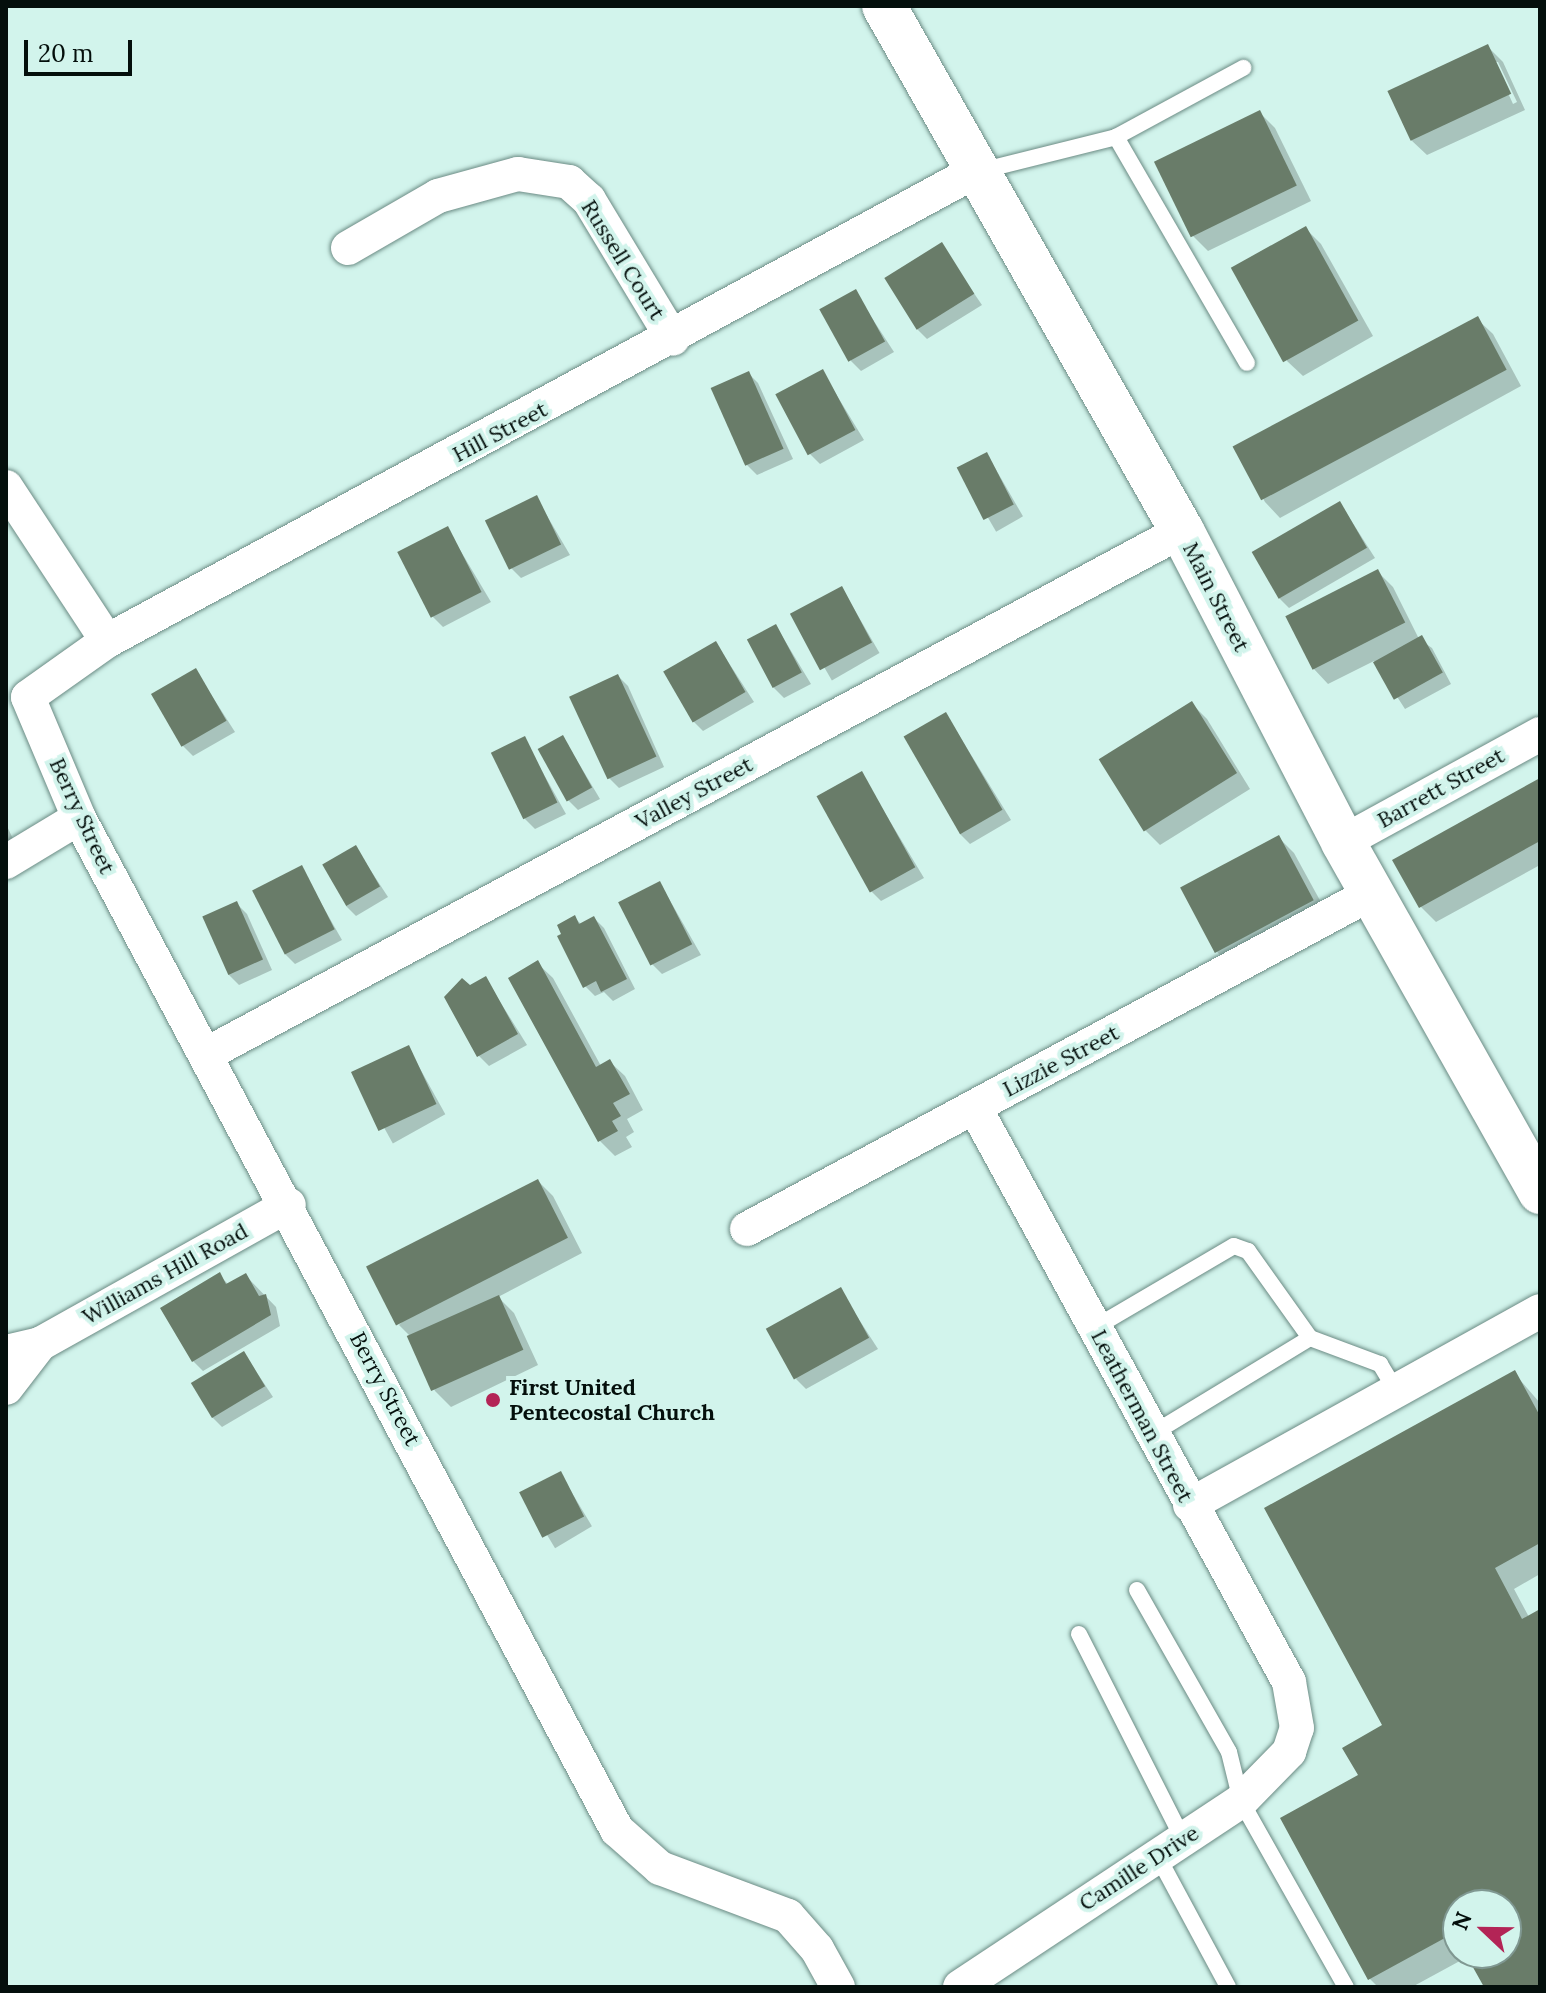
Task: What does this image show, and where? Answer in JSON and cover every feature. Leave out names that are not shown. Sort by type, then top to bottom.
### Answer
[{"type":"main road","name":"Main Street","points":[[884,6],[974,172],[1182,531],[1343,842],[1374,892],[1540,1192]]},
{"type":"street","name":"Hill Street","points":[[28,697],[107,641],[673,339],[974,172]]},
{"type":"street","name":"Russell Court","points":[[348,248],[438,196],[518,174],[569,182],[589,200],[673,339]]},
{"type":"street","points":[[6,487],[107,641]]},
{"type":"street","name":"Valley Street","points":[[205,1055],[1182,531]]},
{"type":"street","name":"Berry Street","points":[[28,697],[79,818],[289,1205],[617,1830],[660,1868],[788,1916],[817,1949],[838,1987]]},
{"type":"street","name":"Barrett Street","points":[[1343,842],[1540,734]]},
{"type":"street","points":[[6,862],[79,818]]},
{"type":"street","name":"Lizzie Street","points":[[747,1229],[1374,892]]},
{"type":"street","name":"Leatherman Street","points":[[975,1108],[1289,1682],[1297,1728]]},
{"type":"street","name":"Williams Hill Road","points":[[6,1352],[40,1344],[289,1205]]},
{"type":"street","points":[[1190,1505],[1540,1311]]},
{"type":"street","name":"Williams Hill Road","points":[[6,1388],[40,1344]]},
{"type":"street","name":"Camille Drive","points":[[960,1987],[1241,1801],[1289,1752],[1297,1728]]},
{"type":"lane","points":[[974,172],[1116,137],[1243,68]]},
{"type":"lane","points":[[1116,137],[1247,363]]},
{"type":"lane","points":[[1094,1328],[1234,1246],[1248,1251],[1310,1338],[1380,1364],[1396,1391]]},
{"type":"lane","points":[[1152,1434],[1310,1338]]},
{"type":"lane","points":[[1137,1590],[1229,1752],[1241,1801],[1346,1987]]},
{"type":"lane","points":[[1079,1634],[1228,1987]]},
{"type":"building","points":[[1488,44],[1511,94],[1411,141],[1387,91]]},
{"type":"building","points":[[1260,110],[1297,185],[1191,237],[1154,162]]},
{"type":"building","points":[[1306,226],[1358,320],[1283,362],[1231,268]]},
{"type":"building","points":[[942,242],[974,294],[917,330],[884,278]]},
{"type":"building","points":[[856,289],[885,341],[848,362],[819,309]]},
{"type":"building","points":[[1478,316],[1507,370],[1261,500],[1233,447]]},
{"type":"building","points":[[823,369],[855,430],[808,455],[775,394]]},
{"type":"building","points":[[749,371],[784,449],[745,466],[711,388]]},
{"type":"building","points":[[987,452],[1014,505],[983,520],[957,467]]},
{"type":"building","points":[[537,495],[561,544],[509,570],[485,520]]},
{"type":"building","points":[[1340,501],[1367,548],[1279,599],[1252,552]]},
{"type":"building","points":[[448,526],[482,592],[431,618],[397,552]]},
{"type":"building","points":[[1378,569],[1405,622],[1313,670],[1285,616]]},
{"type":"building","points":[[842,586],[872,643],[820,670],[790,614]]},
{"type":"building","points":[[776,624],[802,673],[773,688],[747,639]]},
{"type":"building","points":[[1422,635],[1443,673],[1394,700],[1373,662]]},
{"type":"building","points":[[716,641],[746,692],[693,723],[663,672]]},
{"type":"building","points":[[196,668],[226,721],[181,747],[151,694]]},
{"type":"building","points":[[618,674],[656,756],[608,779],[569,697]]},
{"type":"building","points":[[1192,701],[1237,773],[1144,831],[1099,759]]},
{"type":"building","points":[[946,712],[1002,810],[960,834],[904,736]]},
{"type":"building","points":[[563,735],[592,787],[567,802],[538,749]]},
{"type":"building","points":[[525,736],[557,803],[523,819],[491,753]]},
{"type":"building","points":[[862,771],[915,867],[870,892],[817,796]]},
{"type":"building","points":[[1540,778],[1540,841],[1419,908],[1392,860]]},
{"type":"building","points":[[1279,835],[1314,900],[1215,953],[1180,888]]},
{"type":"building","points":[[356,845],[380,887],[346,906],[322,864]]},
{"type":"building","points":[[302,865],[335,929],[285,955],[252,890]]},
{"type":"building","points":[[660,881],[692,944],[650,966],[618,902]]},
{"type":"building","points":[[237,901],[263,959],[228,975],[202,916]]},
{"type":"building","points":[[575,915],[579,924],[594,916],[627,979],[601,992],[596,981],[583,988],[557,936],[561,934],[557,925]]},
{"type":"building","points":[[538,960],[596,1067],[610,1059],[630,1094],[613,1103],[621,1116],[612,1121],[618,1131],[598,1142],[508,978]]},
{"type":"building","points":[[486,976],[518,1034],[477,1057],[444,997],[462,978],[470,985]]},
{"type":"building","points":[[409,1045],[436,1104],[378,1131],[351,1072]]},
{"type":"building","points":[[538,1179],[568,1238],[396,1325],[366,1267]]},
{"type":"building","points":[[220,1272],[226,1284],[246,1273],[259,1296],[266,1294],[271,1315],[192,1362],[160,1308]]},
{"type":"building","points":[[841,1287],[869,1338],[794,1379],[766,1329]]},
{"type":"building","points":[[499,1295],[523,1350],[431,1391],[407,1336]]},
{"type":"building","points":[[244,1351],[265,1386],[212,1418],[191,1383]]},
{"type":"building","points":[[1515,1370],[1540,1416],[1540,1543],[1495,1568],[1522,1619],[1540,1609],[1540,1987],[1484,1987],[1474,1969],[1522,1969],[1522,1889],[1442,1889],[1442,1940],[1368,1980],[1280,1818],[1358,1775],[1342,1748],[1382,1725],[1264,1508]]},
{"type":"building","points":[[561,1471],[584,1516],[542,1538],[519,1492]]},
{"type":"place","name":"First United Pentecostal Church","points":[[493,1400]]}]
